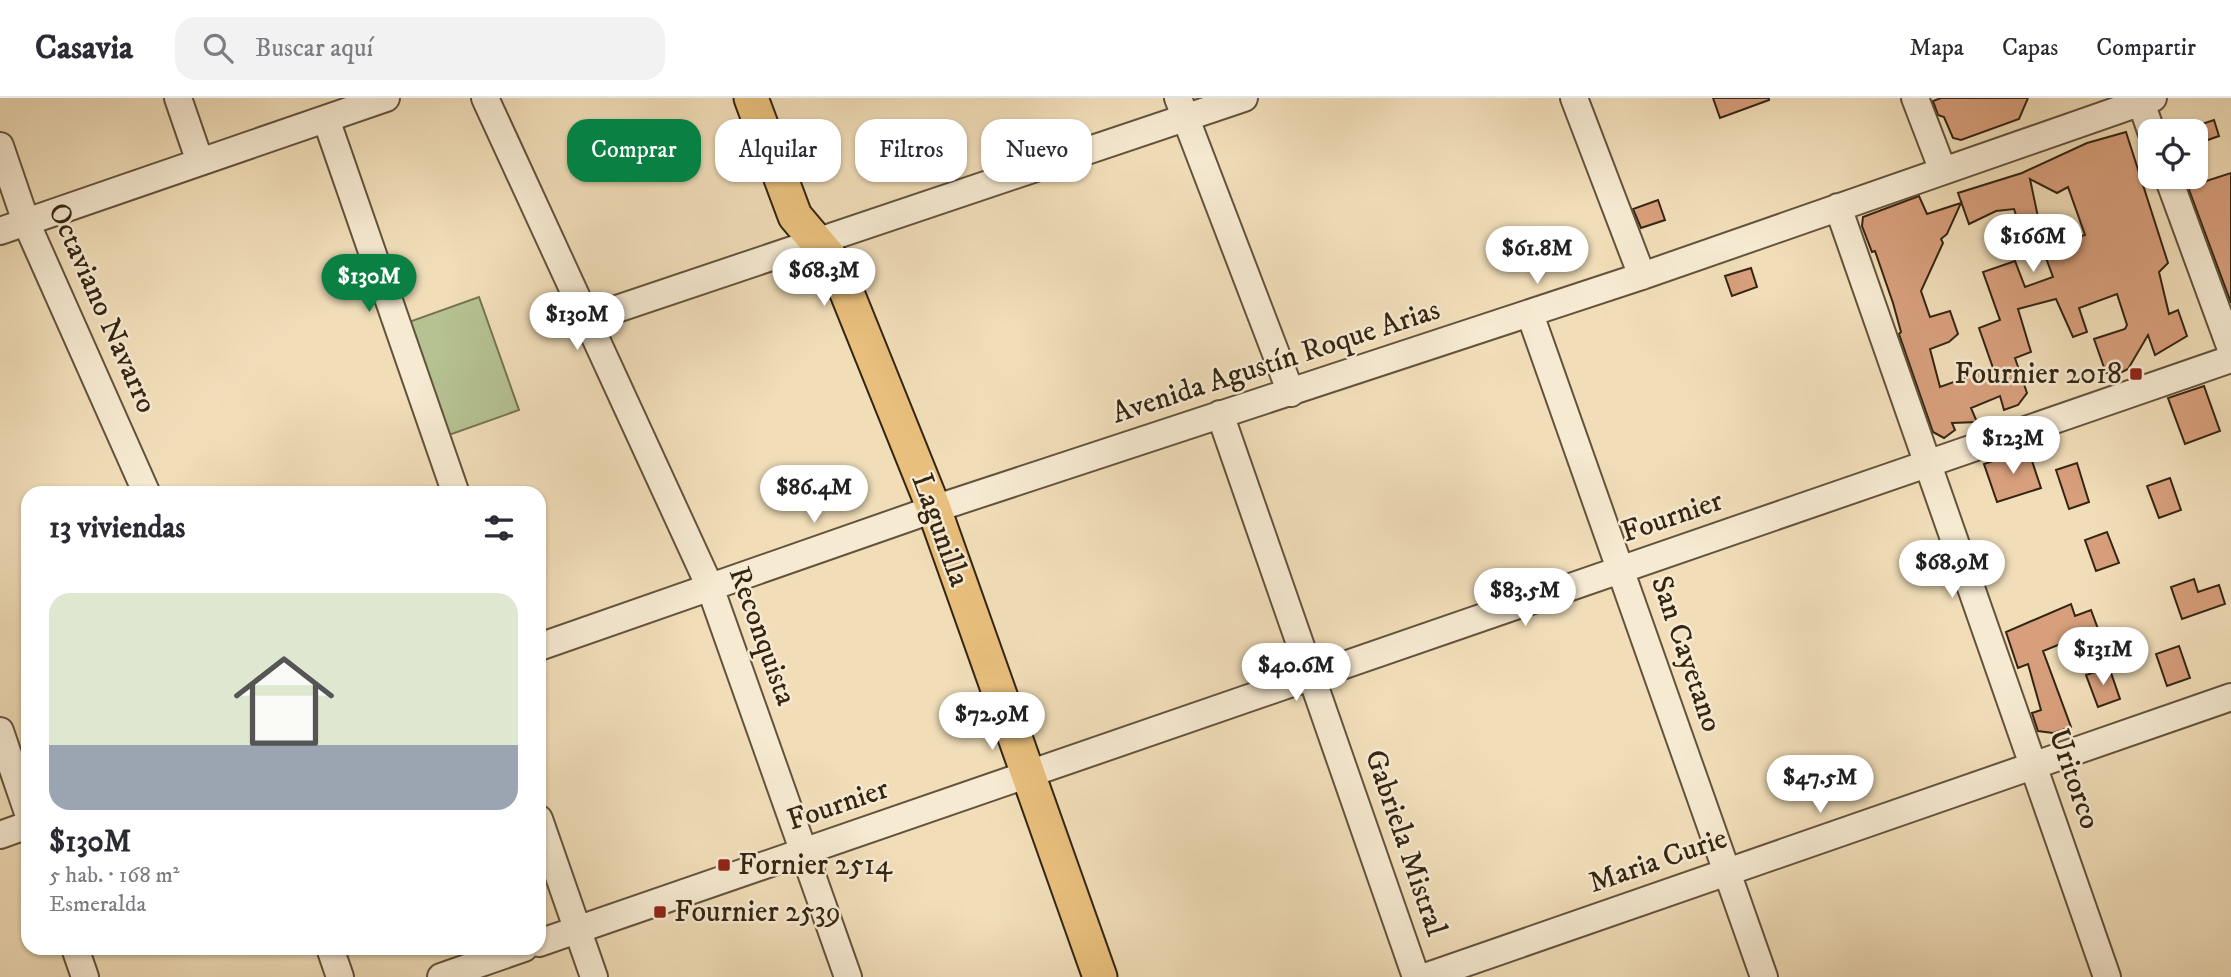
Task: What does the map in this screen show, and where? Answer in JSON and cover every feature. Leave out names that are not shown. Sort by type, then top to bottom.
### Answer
[{"type":"main road","name":"Lagunilla","points":[[751,98],[795,216],[839,273],[934,509],[1100,977]]},
{"type":"street","points":[[178,98],[200,162]]},
{"type":"street","points":[[0,231],[386,98]]},
{"type":"street","name":"Reconquista","points":[[485,98],[710,587],[848,977]]},
{"type":"street","points":[[587,319],[816,242],[1182,107],[1244,98]]},
{"type":"street","points":[[1574,98],[1642,276]]},
{"type":"street","points":[[1915,98],[1943,171]]},
{"type":"street","points":[[2147,100],[2149,119]]},
{"type":"street","name":"Avenida Agustín Roque Arias","points":[[546,645],[934,509],[1642,276],[2147,100]]},
{"type":"street","points":[[1182,107],[1291,393]]},
{"type":"street","points":[[326,119],[453,486]]},
{"type":"street","name":"Octaviano Navarro","points":[[0,146],[26,222],[143,486]]},
{"type":"street","points":[[2172,189],[2231,349]]},
{"type":"street","name":"Uritorco","points":[[1838,207],[2107,977]]},
{"type":"street","name":"San Cayetano","points":[[1530,314],[1622,569],[1763,977]]},
{"type":"street","name":"Fournier","points":[[546,941],[2231,359]]},
{"type":"street","name":"Gabriela Mistral","points":[[1220,414],[1416,977]]},
{"type":"street","name":"Maria Curie","points":[[1425,977],[2231,697]]},
{"type":"street","points":[[0,731],[21,792]]},
{"type":"street","points":[[0,835],[21,828]]},
{"type":"street","points":[[546,838],[594,977]]},
{"type":"street","points":[[77,955],[85,977]]},
{"type":"street","points":[[332,955],[340,977]]},
{"type":"street","points":[[441,977],[504,955]]},
{"type":"green space","points":[[479,297],[519,410],[446,436],[406,323]]},
{"type":"building","points":[[1713,98],[1769,98],[1769,100],[1720,118]]},
{"type":"building","points":[[1941,98],[2028,98],[2019,119],[1961,140],[1953,138],[1944,117],[1938,115],[1933,101]]},
{"type":"building","points":[[2214,120],[2219,136],[2208,140],[2208,122]]},
{"type":"building","points":[[2126,132],[2138,169],[2138,189],[2144,189],[2168,263],[2159,272],[2169,314],[2178,310],[2187,336],[2155,355],[2148,335],[2128,369],[2106,373],[2094,339],[2125,329],[2127,325],[2117,294],[2079,308],[2087,332],[2073,337],[2056,299],[2018,309],[2031,352],[2015,358],[2027,393],[2018,405],[2004,410],[2000,396],[1971,408],[1977,422],[1952,423],[1955,430],[1944,438],[1933,432],[1899,334],[1901,332],[1893,303],[1875,251],[1872,252],[1862,226],[1863,217],[1919,196],[1927,214],[1961,203],[1947,234],[1941,239],[1943,243],[1921,291],[1930,317],[1950,311],[1958,334],[1949,342],[1930,349],[1940,387],[1993,368],[1979,328],[2000,320],[1983,272],[2015,261],[2025,287],[2053,277],[2043,250],[2085,235],[2068,187],[2057,193],[2030,179],[2038,217],[2019,224],[2014,209],[1996,211],[1969,224],[1958,193],[2022,173],[2087,143]]},
{"type":"building","points":[[2231,173],[2231,303],[2189,189],[2208,189],[2208,180]]},
{"type":"building","points":[[1658,200],[1665,220],[1641,228],[1633,209]]},
{"type":"building","points":[[1751,268],[1757,287],[1732,296],[1725,276]]},
{"type":"building","points":[[2204,386],[2220,431],[2185,444],[2168,398]]},
{"type":"building","points":[[2028,449],[2041,488],[1997,502],[1984,464]]},
{"type":"building","points":[[2077,463],[2089,502],[2069,509],[2056,470]]},
{"type":"building","points":[[2170,478],[2181,510],[2159,518],[2147,486]]},
{"type":"building","points":[[2107,532],[2119,563],[2096,571],[2085,540]]},
{"type":"building","points":[[2194,579],[2198,592],[2219,585],[2225,604],[2182,619],[2171,587]]},
{"type":"building","points":[[2071,604],[2075,616],[2091,610],[2098,629],[2043,651],[2071,727],[2053,733],[2038,731],[2032,713],[2041,710],[2028,664],[2018,668],[2006,632]]},
{"type":"building","points":[[2179,646],[2190,678],[2167,686],[2156,654]]},
{"type":"building","points":[[2109,667],[2120,699],[2098,707],[2086,675]]},
{"type":"place","name":"Fournier 2018","points":[[2136,374]]},
{"type":"place","name":"Fornier 2514","points":[[724,865]]},
{"type":"place","name":"Fournier 2539","points":[[660,912]]}]
